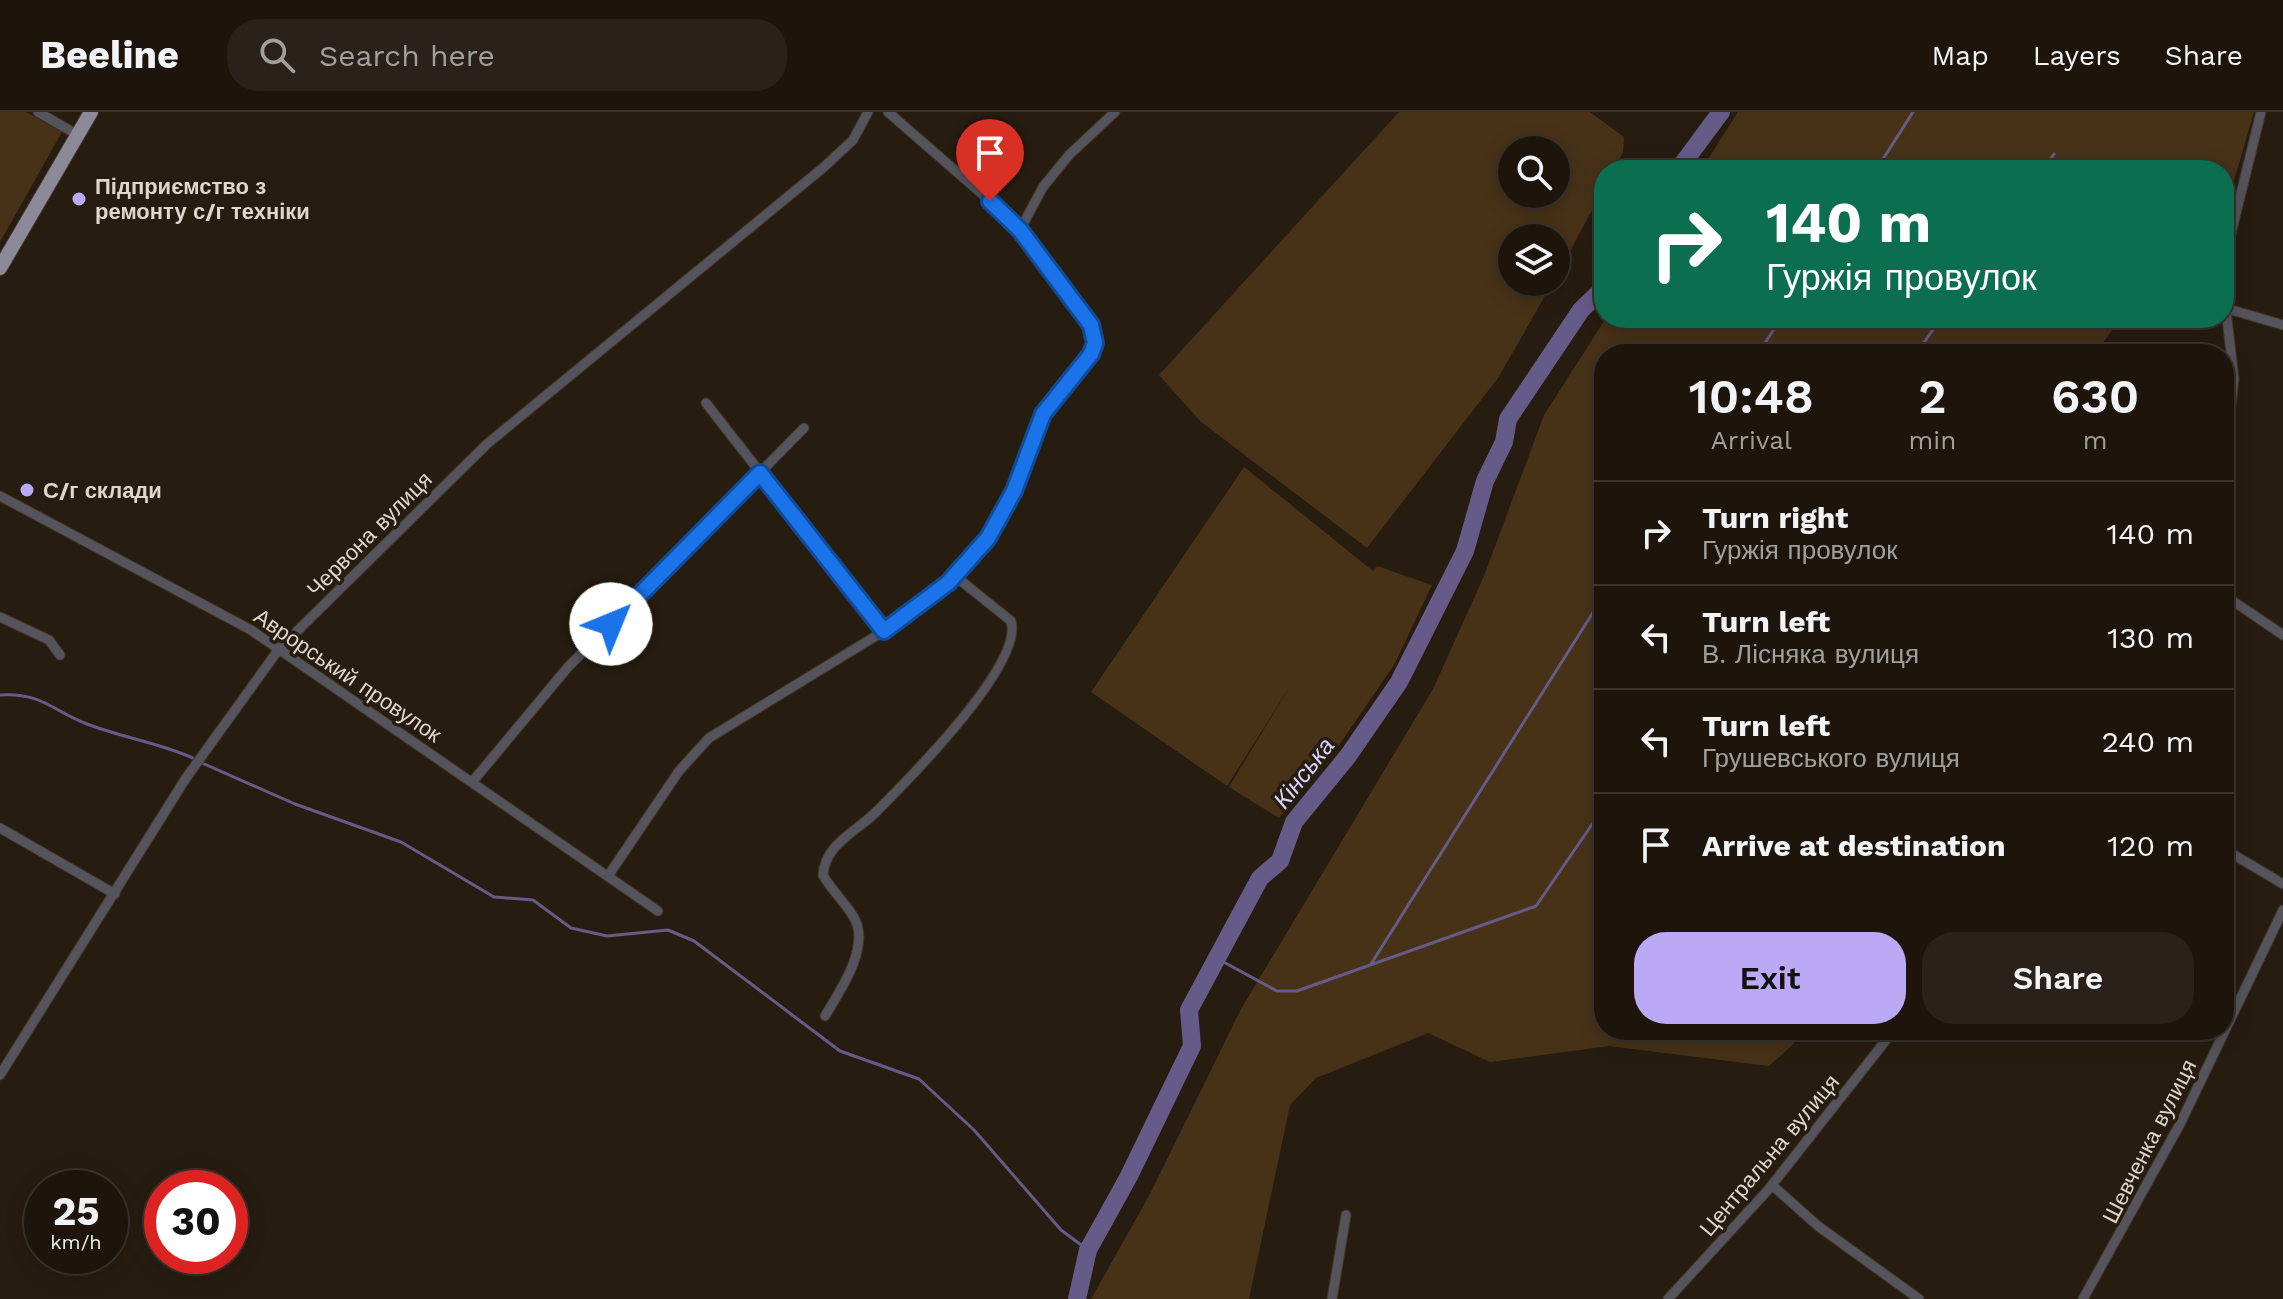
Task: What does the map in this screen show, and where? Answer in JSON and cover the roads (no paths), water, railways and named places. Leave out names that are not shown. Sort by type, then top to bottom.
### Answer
[{"type":"main road","points":[[0,268],[91,112]]},
{"type":"street","points":[[38,112],[78,135]]},
{"type":"street","name":"Червона вулиця","points":[[0,1075],[186,778],[279,649],[487,444],[824,167],[853,140],[868,112]]},
{"type":"street","points":[[608,876],[679,771],[709,738],[884,631],[955,576],[1003,514],[1043,414],[1091,354],[1095,343],[1091,325],[1020,230],[888,112]]},
{"type":"street","points":[[1020,230],[1036,198],[1060,166],[1115,112]]},
{"type":"street","points":[[2234,221],[2261,112]]},
{"type":"street","points":[[2234,311],[2283,325]]},
{"type":"street","points":[[706,403],[884,631]]},
{"type":"street","points":[[473,781],[568,667],[804,428]]},
{"type":"street","name":"Аврорський провулок","points":[[0,496],[251,630],[658,911]]},
{"type":"street","points":[[825,1016],[853,970],[857,949],[855,918],[823,875],[828,853],[868,820],[923,766],[972,705],[1012,643],[1011,621],[955,576]]},
{"type":"street","points":[[2234,602],[2283,635]]},
{"type":"street","points":[[0,617],[49,640],[60,655]]},
{"type":"street","points":[[0,828],[115,894]]},
{"type":"street","points":[[2234,855],[2283,884]]},
{"type":"street","name":"Шевченка вулиця","points":[[2234,1012],[2283,910]]},
{"type":"street","name":"Центральна вулиця","points":[[1668,1299],[1772,1185],[1886,1040]]},
{"type":"street","name":"Шевченка вулиця","points":[[2083,1299],[2180,1124],[2220,1040]]},
{"type":"street","points":[[1772,1185],[1818,1226],[1913,1297]]},
{"type":"street","points":[[1332,1299],[1346,1215]]},
{"type":"waterway","name":"Кінська","points":[[1685,160],[1721,112]]},
{"type":"waterway","points":[[1882,160],[1913,112]]},
{"type":"waterway","points":[[2050,160],[2054,154]]},
{"type":"waterway","name":"Кінська","points":[[1077,1299],[1088,1250],[1129,1176],[1192,1046],[1189,1010],[1260,878],[1280,861],[1294,822],[1348,756],[1399,682],[1465,551],[1485,481],[1504,442],[1508,419],[1581,310],[1594,298]]},
{"type":"waterway","points":[[1764,344],[1775,328]]},
{"type":"waterway","points":[[1923,344],[1934,328]]},
{"type":"waterway","points":[[1371,964],[1594,611]]},
{"type":"waterway","points":[[0,695],[37,699],[87,724],[195,759]]},
{"type":"waterway","points":[[202,763],[295,804],[401,842],[494,897],[533,900],[571,928],[607,936],[668,930],[694,941],[840,1051],[919,1079],[974,1130],[1061,1230],[1088,1250]]},
{"type":"waterway","points":[[1218,959],[1277,991],[1297,991],[1536,906],[1594,822]]},
{"type":"place","name":"Підприємство з ремонту с/г техніки","points":[[79,199]]},
{"type":"place","name":"С/г склади","points":[[27,490]]}]
